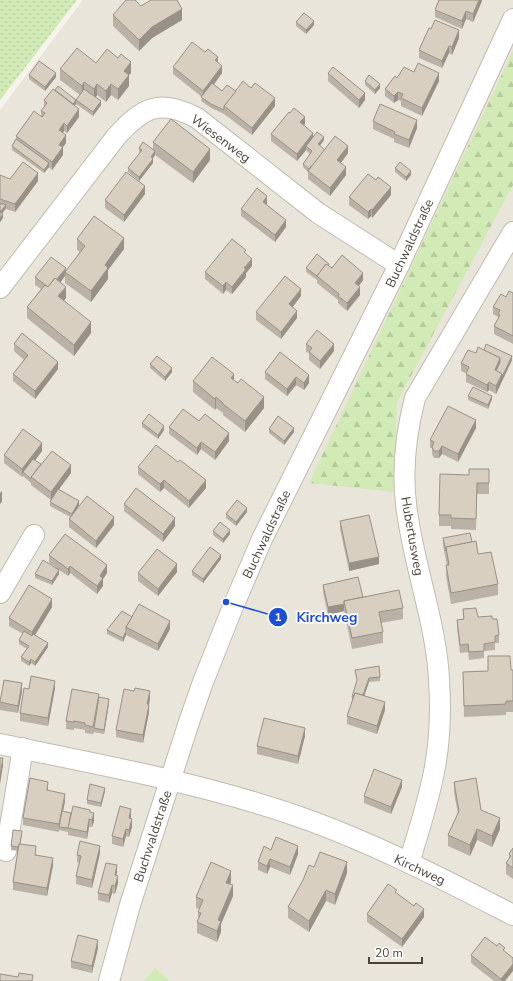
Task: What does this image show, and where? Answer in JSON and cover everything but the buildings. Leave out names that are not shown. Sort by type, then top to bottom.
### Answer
[{"type":"street","name":"Buchwaldstraße","points":[[109,981],[131,901],[203,682],[262,539],[399,265],[513,19]]},
{"type":"street","name":"Wiesenweg","points":[[0,288],[116,137],[124,128],[144,112],[160,107],[174,108],[197,118],[318,213],[399,265]]},
{"type":"street","name":"Hubertusweg","points":[[409,863],[434,773],[437,755],[439,696],[437,656],[407,517],[405,458],[409,420],[415,398],[513,232]]},
{"type":"street","points":[[0,593],[34,535]]},
{"type":"street","name":"Kirchweg","points":[[0,744],[170,780],[231,795],[286,812],[409,863],[513,914]]},
{"type":"street","points":[[6,851],[22,748]]},
{"type":"shaded area","points":[[83,0],[513,0],[513,981],[0,981],[0,110]]},
{"type":"green space","points":[[0,0],[77,0],[0,100]]},
{"type":"green space","points":[[513,51],[513,185],[397,402],[394,492],[309,483]]},
{"type":"green space","points":[[155,968],[170,981],[144,981]]},
{"type":"place","name":"Kirchweg","points":[[226,602]]}]
